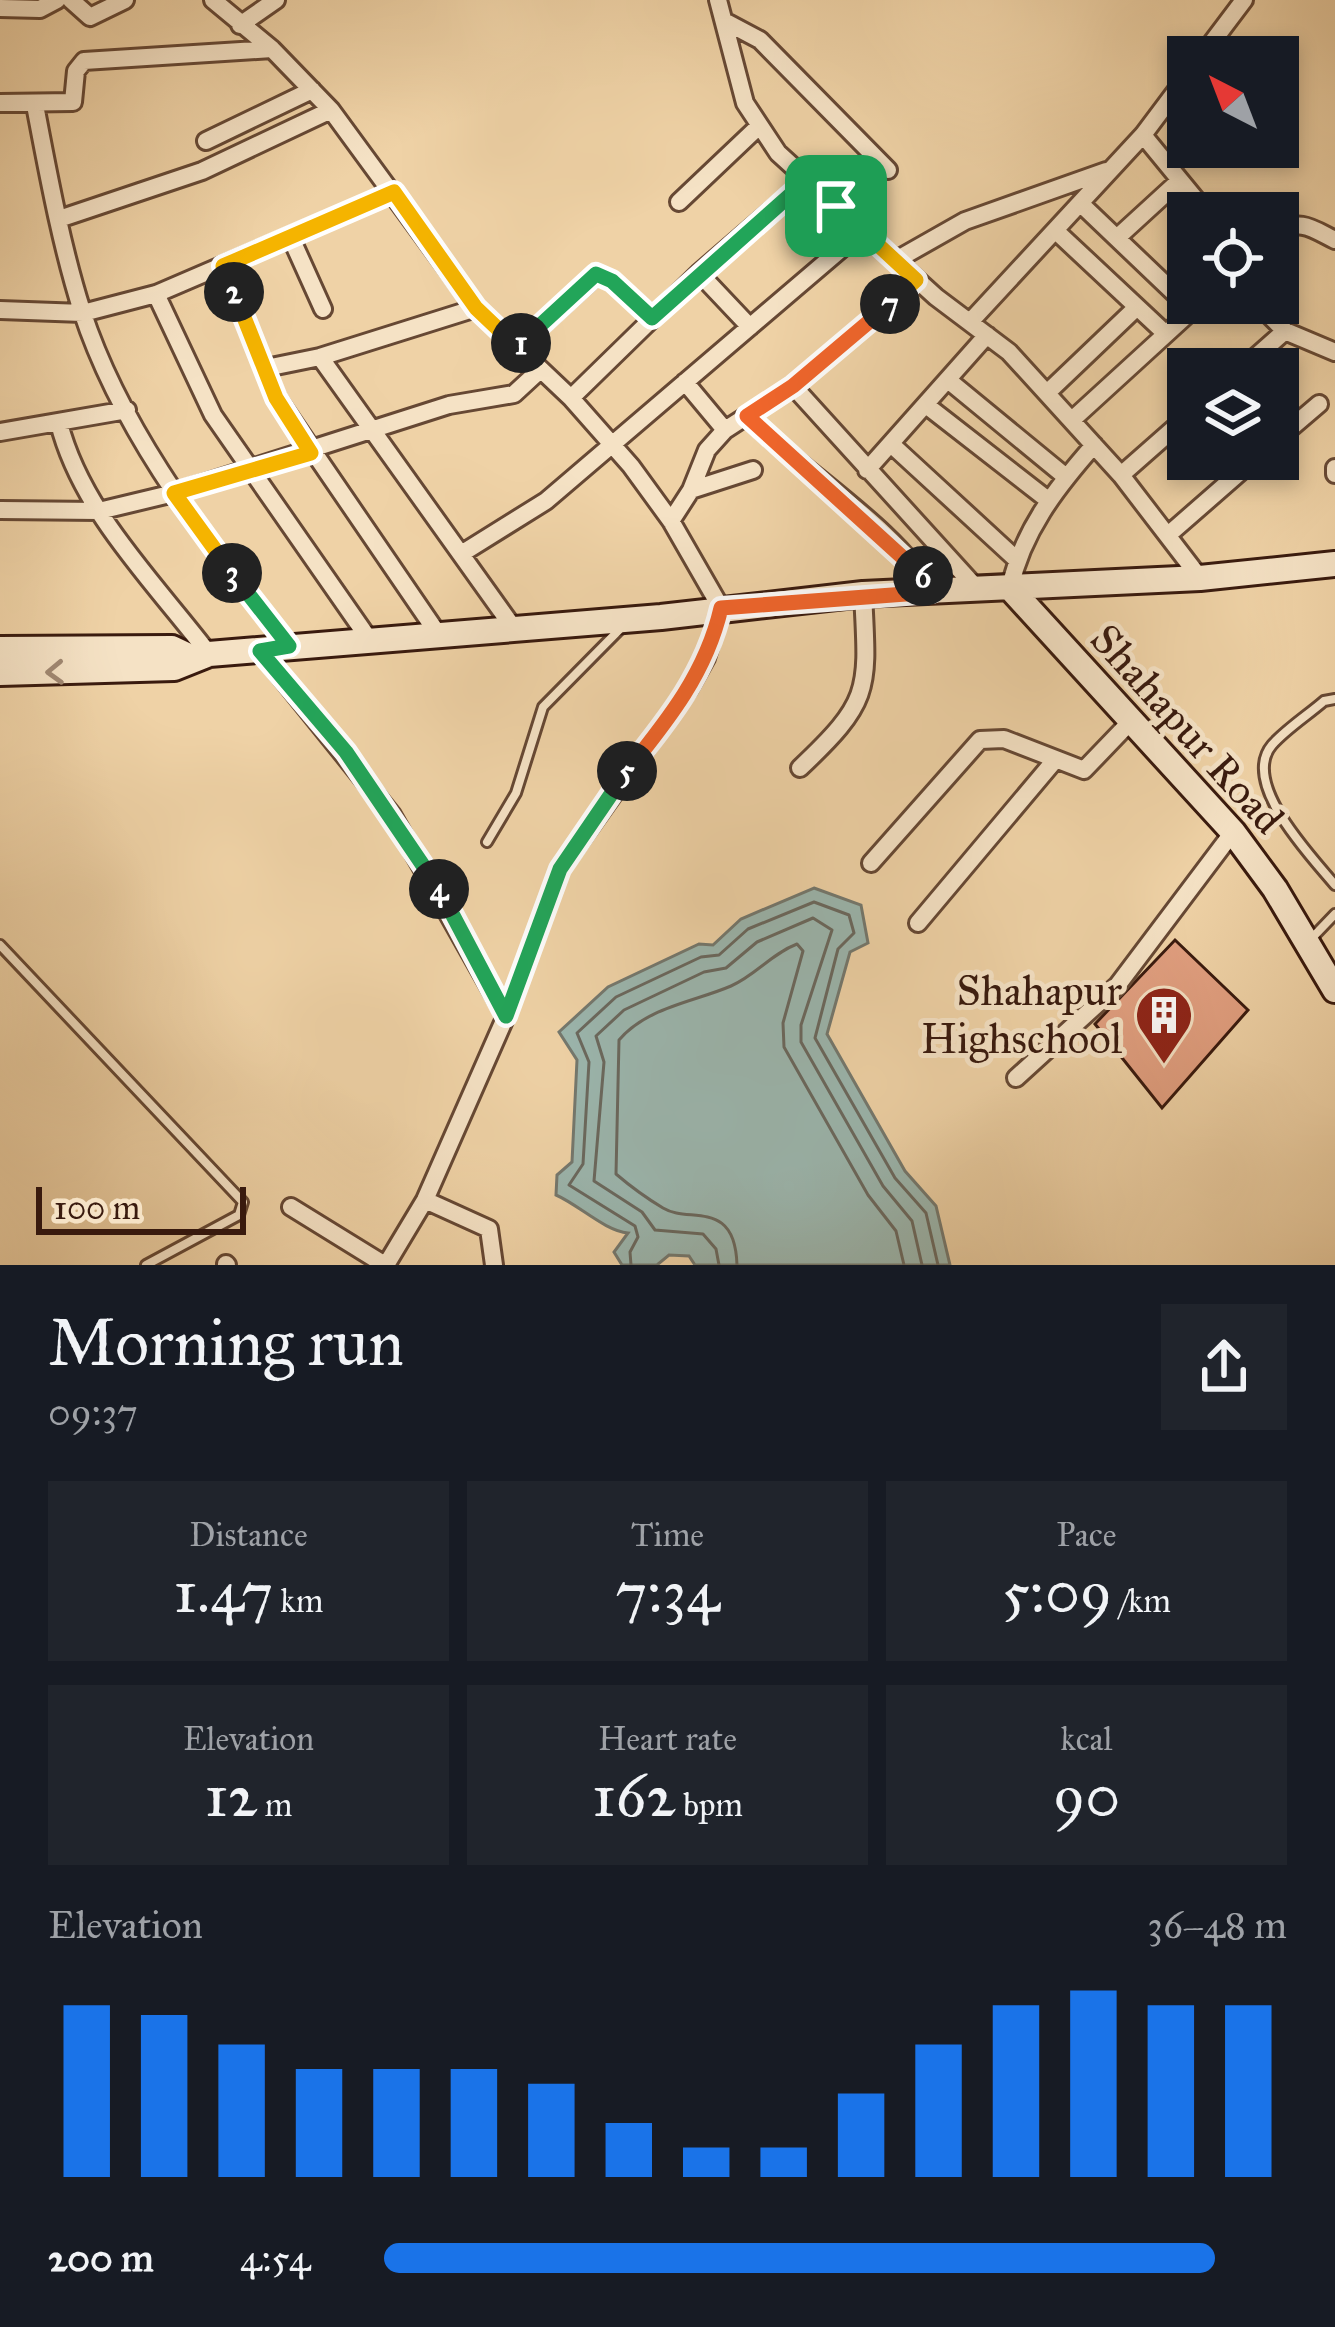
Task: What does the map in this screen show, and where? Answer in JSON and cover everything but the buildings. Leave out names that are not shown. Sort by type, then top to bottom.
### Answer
[{"type":"main road","points":[[0,649],[172,648],[200,655],[626,620],[862,594],[1200,578],[1335,564]]},
{"type":"main road","name":"Shahapur Road","points":[[1010,588],[1233,832],[1309,941],[1335,990]]},
{"type":"main road","points":[[0,673],[174,668],[200,655]]},
{"type":"street","points":[[0,8],[40,9],[57,0]]},
{"type":"street","points":[[71,0],[90,17],[125,0]]},
{"type":"street","points":[[213,0],[272,49],[331,110],[476,308],[613,445],[671,521],[721,608],[706,658],[689,688],[560,869],[506,1016],[424,1200],[385,1265],[291,1207]]},
{"type":"street","points":[[240,25],[276,0]]},
{"type":"street","points":[[718,0],[734,70],[757,128],[861,232],[987,335],[1048,392],[1121,475],[1200,578]]},
{"type":"street","points":[[1217,36],[1244,0]]},
{"type":"street","points":[[726,22],[760,40],[888,170]]},
{"type":"street","points":[[0,103],[73,103],[76,70],[84,61],[272,49]]},
{"type":"street","points":[[206,141],[312,90]]},
{"type":"street","points":[[970,322],[1057,232],[1167,103]]},
{"type":"street","points":[[35,105],[82,313],[127,410],[174,493],[289,646]]},
{"type":"street","points":[[59,219],[202,171],[331,110]]},
{"type":"street","points":[[679,202],[757,128]]},
{"type":"street","points":[[1143,135],[1187,192]]},
{"type":"street","points":[[898,259],[965,220],[1109,170]]},
{"type":"street","points":[[571,398],[699,273],[807,180]]},
{"type":"street","points":[[1119,236],[1178,182]]},
{"type":"street","points":[[0,310],[82,313],[156,294],[394,192]]},
{"type":"street","points":[[1081,204],[1167,280]]},
{"type":"street","points":[[1299,224],[1335,240]]},
{"type":"street","points":[[461,554],[546,501],[861,232]]},
{"type":"street","points":[[1057,232],[1166,334]]},
{"type":"street","points":[[291,238],[323,310]]},
{"type":"street","points":[[223,266],[276,398],[438,634]]},
{"type":"street","points":[[699,273],[750,327]]},
{"type":"street","points":[[517,347],[596,274],[612,281],[652,318]]},
{"type":"street","points":[[671,521],[691,490],[700,462],[725,430],[793,386],[916,280]]},
{"type":"street","points":[[156,294],[213,415],[371,642]]},
{"type":"street","points":[[1048,392],[1137,307]]},
{"type":"street","points":[[266,368],[320,358],[476,308]]},
{"type":"street","points":[[1072,420],[1177,324]]},
{"type":"street","points":[[1278,324],[1335,352]]},
{"type":"street","points":[[1266,348],[1285,331]]},
{"type":"street","points":[[867,470],[987,335]]},
{"type":"street","points":[[320,358],[515,630]]},
{"type":"street","points":[[0,510],[100,511],[174,493],[449,406],[514,394],[540,370]]},
{"type":"street","points":[[948,380],[1066,477]]},
{"type":"street","points":[[685,382],[725,430]]},
{"type":"street","points":[[793,386],[980,591]]},
{"type":"street","points":[[1299,422],[1319,404]]},
{"type":"street","points":[[926,405],[1048,500]]},
{"type":"street","points":[[0,432],[127,410]]},
{"type":"street","points":[[747,416],[784,454],[894,544],[932,592]]},
{"type":"street","points":[[59,424],[66,451],[100,511],[200,655]]},
{"type":"street","points":[[1121,475],[1167,434]]},
{"type":"street","points":[[891,444],[1016,559]]},
{"type":"street","points":[[1010,588],[1016,559],[1048,500],[1094,445]]},
{"type":"street","points":[[691,490],[754,470]]},
{"type":"street","points":[[1168,535],[1232,480]]},
{"type":"street","points":[[800,768],[838,732],[862,695],[862,594]]},
{"type":"street","points":[[260,651],[392,815],[506,1016]]},
{"type":"street","points":[[871,863],[980,740],[1004,739],[1084,770],[1132,720]]},
{"type":"street","points":[[918,923],[1055,760]]},
{"type":"street","points":[[1016,1078],[1117,986],[1233,832]]},
{"type":"street","points":[[424,1200],[490,1229],[496,1245],[494,1265]]},
{"type":"lane","points":[[487,842],[516,794],[542,707],[626,620]]},
{"type":"lane","points":[[1335,699],[1324,701],[1272,745],[1262,773],[1272,802],[1335,885]]},
{"type":"lane","points":[[1309,941],[1335,914]]},
{"type":"lane","points":[[0,945],[243,1202],[239,1215],[146,1265]]},
{"type":"water","points":[[814,888],[861,905],[868,943],[850,952],[827,1034],[905,1171],[936,1206],[950,1265],[695,1265],[689,1256],[669,1255],[657,1265],[622,1265],[614,1252],[628,1233],[610,1228],[556,1195],[557,1175],[572,1162],[577,1060],[559,1032],[608,987],[699,944],[713,945],[741,919]]},
{"type":"place","name":"Shahapur Highschool","points":[[1164,1066]]},
{"type":"route","points":[[807,180],[836,206],[916,280],[793,386],[747,416],[784,454],[894,544],[932,592],[721,608],[706,658],[689,688],[560,869],[543,903],[506,1016],[440,892],[392,815],[346,752],[260,651],[289,646],[174,493],[311,453],[276,398],[223,266],[394,192],[476,308],[517,347],[596,274],[612,281],[652,318],[807,180]]}]
